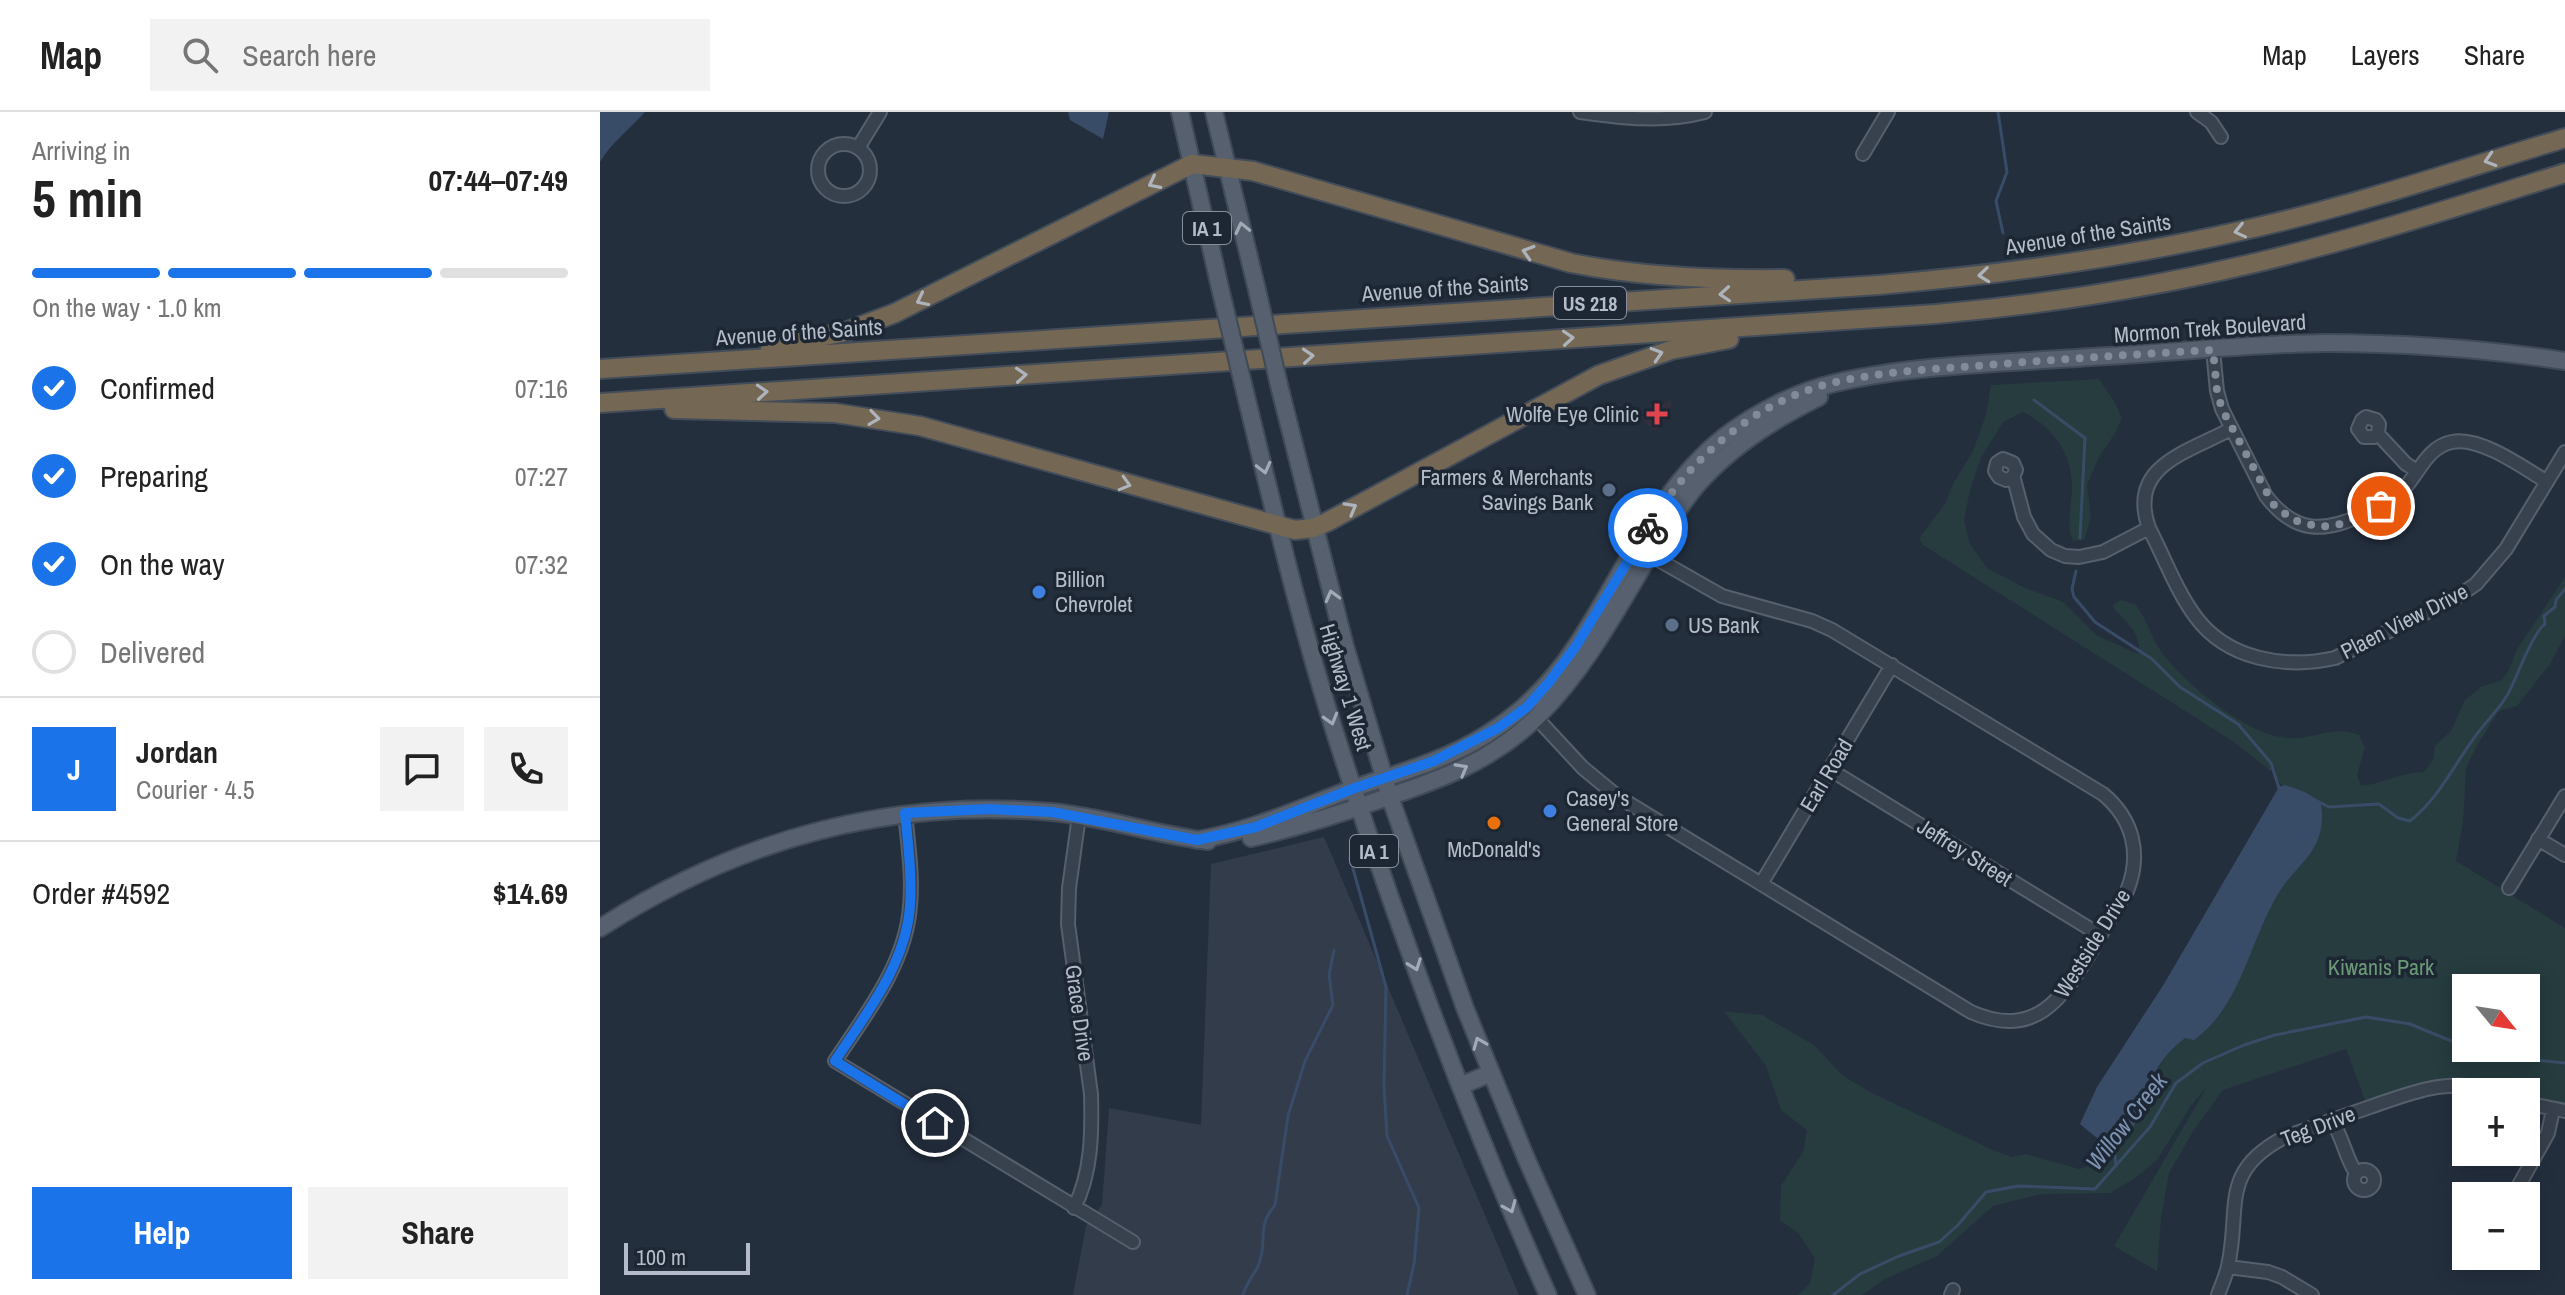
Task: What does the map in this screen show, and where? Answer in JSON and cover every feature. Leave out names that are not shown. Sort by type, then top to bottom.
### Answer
[{"type":"highway","name":"Avenue of the Saints","points":[[601,368],[1940,280],[2111,257],[2265,226],[2565,138]]},
{"type":"highway","points":[[601,368],[790,344],[845,332],[920,301],[1192,164],[1253,171],[1542,256],[1615,272],[1771,280],[1940,280]]},
{"type":"highway","name":"US 218","points":[[600,406],[1883,318],[2034,303],[2215,272],[2355,237],[2565,173]]},
{"type":"highway","points":[[600,406],[835,413],[877,418],[960,436],[1295,530],[1313,528],[1579,385],[1628,363],[1713,341],[1883,318]]},
{"type":"main road","name":"IA 1","points":[[1180,112],[1192,164]]},
{"type":"main road","name":"IA 1","points":[[1214,112],[1228,167]]},
{"type":"main road","name":"Highway 1 West","points":[[1192,164],[1278,527],[1336,738],[1355,788],[1375,857],[1460,1086],[1548,1295]]},
{"type":"main road","name":"Highway 1 West","points":[[1228,167],[1313,528],[1384,779],[1465,1008],[1587,1295]]},
{"type":"main road","name":"Mormon Trek Boulevard","points":[[600,928],[672,886],[766,846],[843,825],[905,813],[989,809],[1079,816],[1197,840],[1235,841],[1361,807],[1449,776],[1490,753],[1531,712],[1570,682],[1586,660],[1643,551],[1705,476],[1730,453],[1787,414],[1858,378],[1904,371],[2291,344],[2384,344],[2565,361]]},
{"type":"main road","name":"Mormon Trek Boulevard","points":[[1197,840],[1256,827],[1458,751],[1531,712]]},
{"type":"main road","points":[[1460,1086],[1491,1073]]},
{"type":"street","points":[[858,148],[880,112]]},
{"type":"street","points":[[1580,112],[1679,119],[1705,112]]},
{"type":"street","points":[[1863,154],[1888,112]]},
{"type":"street","points":[[2197,112],[2211,122],[2221,137]]},
{"type":"street","points":[[837,144],[858,148],[869,163],[870,176],[864,188],[854,195],[843,197],[825,190],[817,173],[825,151],[837,144]]},
{"type":"street","points":[[2213,350],[2219,400],[2231,429],[2273,504],[2293,520],[2305,525],[2331,527],[2381,506],[2402,491],[2429,454],[2450,442],[2462,441],[2487,448],[2547,482]]},
{"type":"street","name":"Plaen View Drive","points":[[2231,429],[2157,470],[2150,479],[2143,500],[2149,528],[2197,618],[2218,638],[2249,656],[2280,663],[2315,662],[2352,651],[2457,597],[2476,584],[2499,560],[2565,452]]},
{"type":"street","points":[[2378,434],[2406,464],[2417,471]]},
{"type":"street","points":[[2013,477],[2029,528],[2051,550],[2065,556],[2092,555],[2149,528]]},
{"type":"street","name":"Westside Drive","points":[[1531,712],[1583,768],[1617,796],[1971,1012],[2007,1022],[2033,1015],[2056,1001],[2071,984],[2127,891],[2134,868],[2134,842],[2121,813],[2103,794],[1832,630],[1812,621],[1722,596],[1643,551]]},
{"type":"street","name":"Earl Road","points":[[1761,884],[1892,665]]},
{"type":"street","name":"Jeffrey Street","points":[[1829,769],[2100,935]]},
{"type":"street","points":[[2509,888],[2565,796]]},
{"type":"street","points":[[905,813],[911,878],[906,931],[881,990],[835,1061],[1133,1242]]},
{"type":"street","name":"Grace Drive","points":[[1074,1208],[1088,1162],[1092,1115],[1068,924],[1069,888],[1079,816]]},
{"type":"street","points":[[2538,839],[2565,855]]},
{"type":"street","name":"Teg Drive","points":[[2218,1295],[2228,1267],[2235,1188],[2258,1154],[2283,1138],[2331,1120],[2424,1088],[2452,1086]]},
{"type":"street","points":[[2521,1182],[2559,1110]]},
{"type":"street","points":[[2331,1120],[2356,1173]]},
{"type":"street","points":[[2228,1267],[2268,1272],[2312,1295]]},
{"type":"shaded area","name":"Wolfe Eye Clinic","points":[[1670,400],[1670,410],[1656,431],[1641,418],[1660,402],[1663,405]]},
{"type":"shaded area","points":[[1324,837],[1519,1295],[1073,1295],[1086,1226],[1102,1205],[1109,1108],[1201,1125],[1211,864]]},
{"type":"green space","name":"Kiwanis Park","points":[[2099,379],[2122,418],[2087,485],[2091,518],[2084,540],[2073,541],[2069,523],[2072,479],[2060,444],[2044,426],[2023,412],[2003,422],[1981,458],[1964,520],[1970,544],[1987,568],[2023,587],[2063,602],[2096,635],[2138,654],[2135,634],[2112,606],[2120,600],[2135,604],[2165,657],[2204,695],[2237,719],[2271,735],[2287,738],[2340,731],[2359,735],[2365,747],[2357,775],[2361,786],[2424,772],[2433,760],[2435,746],[2451,731],[2465,700],[2481,687],[2502,680],[2516,651],[2565,577],[2565,636],[2550,664],[2517,706],[2499,711],[2466,769],[2463,821],[2456,861],[2565,928],[2565,1111],[2540,1106],[2540,1078],[2452,1078],[2452,1088],[2368,1108],[2346,1049],[2223,1090],[2194,1130],[2169,1173],[2161,1218],[2157,1271],[2114,1246],[2207,1087],[2192,1104],[2157,1160],[2110,1193],[2041,1194],[1993,1206],[1937,1256],[1885,1279],[1862,1295],[1798,1295],[1810,1284],[1815,1258],[1798,1233],[1780,1220],[1781,1186],[1803,1152],[1807,1130],[1781,1110],[1766,1066],[1724,1011],[1762,1015],[1814,1045],[1843,1076],[1872,1093],[1995,1151],[2012,1157],[2026,1154],[2084,1168],[2132,1128],[2154,1076],[2171,1050],[2185,1037],[2194,1040],[2223,1009],[2244,970],[2270,908],[2280,890],[2310,854],[2320,831],[2321,804],[2311,795],[2282,786],[2274,774],[2276,769],[2271,771],[2231,740],[1923,545],[1919,538],[1945,504],[1973,451],[1986,415],[1991,385]]},
{"type":"water","points":[[600,112],[645,112],[600,162]]},
{"type":"water","points":[[1068,112],[1109,112],[1103,139],[1070,120]]},
{"type":"water","points":[[2285,785],[2311,796],[2321,805],[2321,825],[2316,844],[2280,891],[2223,1009],[2194,1040],[2185,1038],[2163,1060],[2129,1132],[2111,1144],[2098,1139],[2080,1124],[2097,1087],[2164,984],[2279,787]]},
{"type":"waterway","points":[[1998,112],[2007,172],[1996,201],[2003,233]]},
{"type":"waterway","points":[[2034,400],[2085,438],[2080,538]]},
{"type":"waterway","points":[[2076,571],[2072,589],[2074,597],[2095,622],[2152,659],[2180,687],[2238,724],[2271,763],[2279,788]]},
{"type":"waterway","points":[[2317,801],[2329,807],[2379,804],[2398,818],[2410,821],[2437,793],[2504,700],[2530,645],[2545,624],[2544,616],[2555,607],[2556,600],[2565,589]]},
{"type":"waterway","points":[[1350,858],[1386,987],[1384,1087],[1387,1136],[1419,1208],[1414,1264],[1407,1295]]},
{"type":"waterway","points":[[1243,1295],[1258,1266],[1265,1221],[1275,1205],[1288,1116],[1305,1061],[1333,1005],[1329,975],[1334,950]]},
{"type":"waterway","name":"Willow Creek","points":[[1833,1295],[1860,1274],[1939,1242],[1986,1192],[2018,1186],[2095,1189],[2150,1127],[2176,1083],[2203,1063],[2244,1045],[2275,1035],[2366,1017],[2410,1024],[2452,1041]]},
{"type":"waterway","name":"Willow Creek","points":[[2540,1060],[2565,1063]]},
{"type":"waterway","points":[[2114,1142],[2116,1166]]},
{"type":"way so far","points":[[1648,528],[1685,476],[1724,437],[1768,409],[1816,388],[1904,371],[2213,350],[2222,409],[2273,504],[2293,520],[2320,527],[2342,524],[2381,506]]},
{"type":"place","name":"Wolfe Eye Clinic","points":[[1657,414]]},
{"type":"place","name":"Farmers & Merchants Savings Bank","points":[[1609,490]]},
{"type":"place","name":"Billion Chevrolet","points":[[1039,592]]},
{"type":"place","name":"US Bank","points":[[1672,625]]},
{"type":"place","name":"Casey's General Store","points":[[1550,811]]},
{"type":"place","name":"McDonald's","points":[[1494,823]]},
{"type":"route","points":[[935,1123],[835,1061],[886,980],[906,931],[911,878],[905,813],[989,809],[1052,812],[1197,840],[1256,827],[1434,761],[1480,739],[1527,707],[1576,646],[1648,528]]}]
